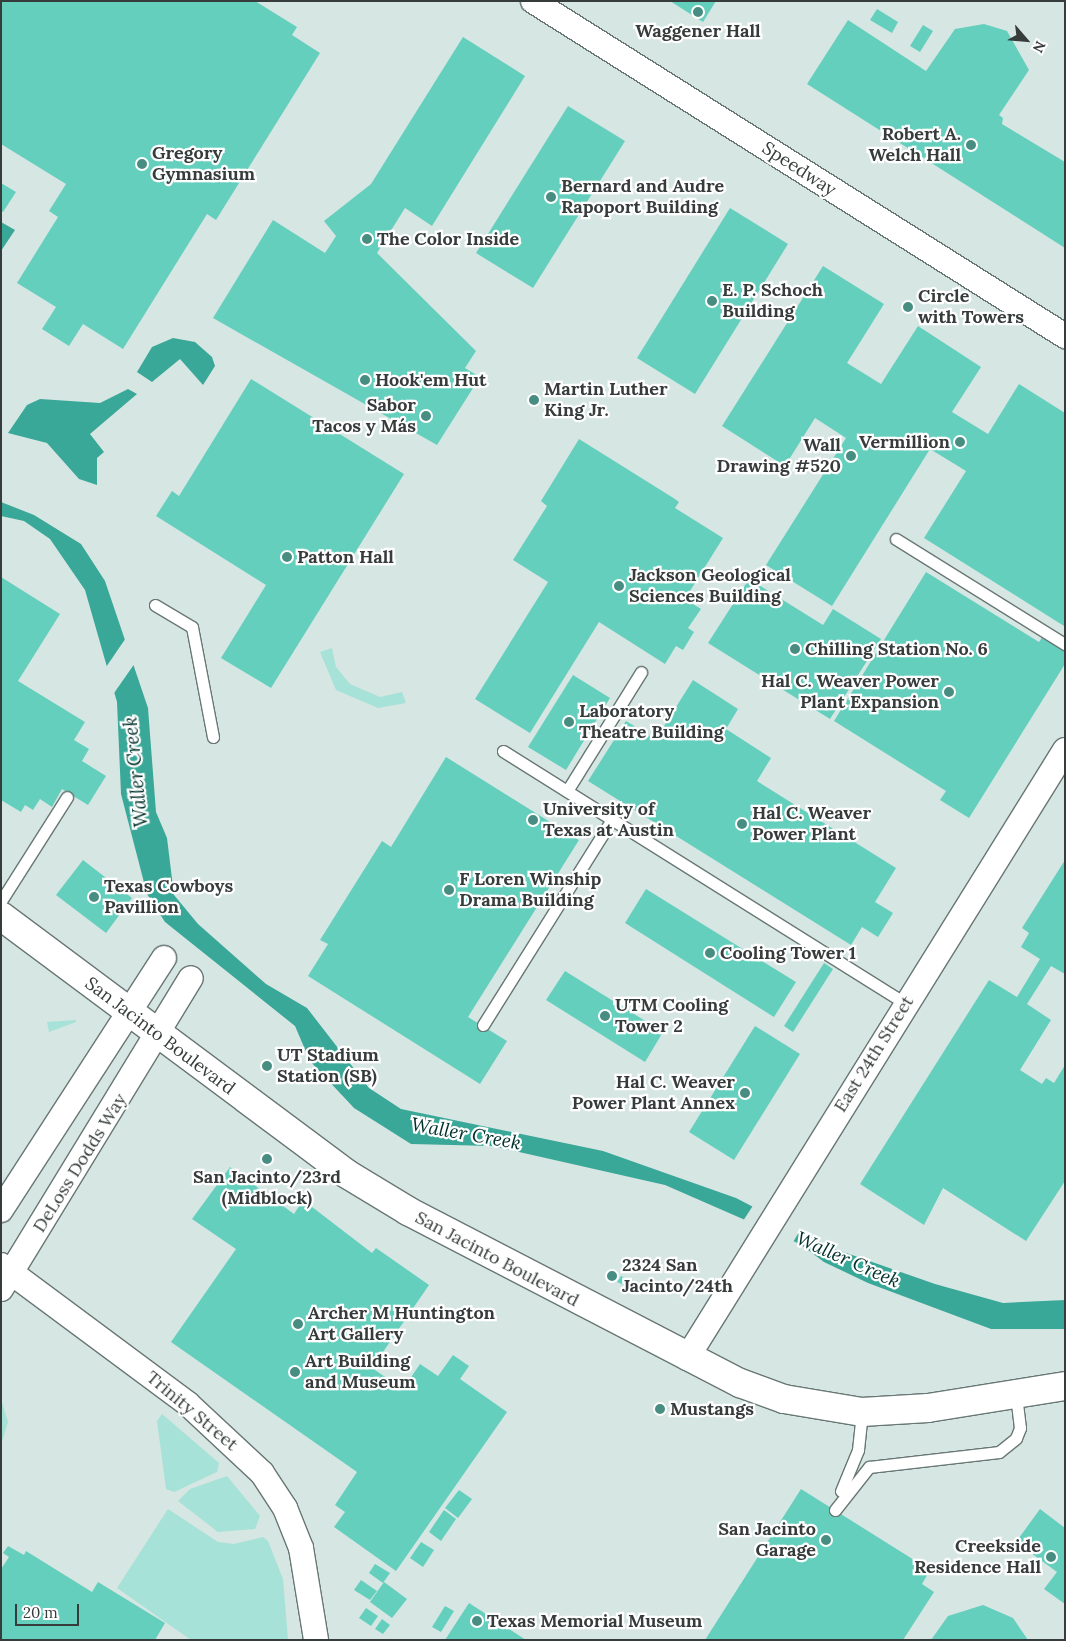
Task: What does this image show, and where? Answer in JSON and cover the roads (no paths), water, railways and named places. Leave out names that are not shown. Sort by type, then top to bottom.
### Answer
[{"type":"street","name":"Speedway","points":[[533,1],[1065,336]]},
{"type":"street","name":"East 24th Street","points":[[687,1358],[789,1190],[1065,750]]},
{"type":"street","name":"San Jacinto Boulevard","points":[[1,916],[159,1036],[347,1174],[408,1212],[687,1358],[784,1399],[862,1412],[928,1408],[1016,1392],[1065,1386]]},
{"type":"street","points":[[1,1210],[126,1011],[164,958]]},
{"type":"street","name":"DeLoss Dodds Way","points":[[5,1275],[159,1036],[191,978]]},
{"type":"street","name":"Trinity Street","points":[[5,1275],[188,1404],[262,1473],[285,1508],[301,1548],[316,1640]]},
{"type":"lane","points":[[896,539],[1065,644]]},
{"type":"lane","points":[[156,605],[192,627],[213,736]]},
{"type":"lane","points":[[567,791],[641,672]]},
{"type":"lane","points":[[503,750],[906,1004]]},
{"type":"lane","points":[[1,901],[67,797]]},
{"type":"lane","points":[[482,1025],[612,819]]},
{"type":"lane","points":[[862,1412],[858,1450],[834,1509],[861,1472],[876,1466],[998,1452],[1016,1438],[1020,1428],[1016,1392]]},
{"type":"water","points":[[1,222],[15,230],[1,251]]},
{"type":"water","points":[[173,338],[195,342],[212,357],[215,366],[203,385],[180,359],[152,382],[137,372],[152,347]]},
{"type":"water","points":[[128,389],[137,394],[90,434],[104,452],[97,458],[97,485],[79,479],[47,443],[8,433],[27,405],[40,399],[100,403]]},
{"type":"water","name":"Waller Creek","points":[[1,502],[34,515],[81,544],[105,581],[148,708],[156,812],[167,838],[174,895],[198,924],[266,984],[307,1008],[369,1088],[401,1109],[603,1151],[736,1198],[835,1249],[935,1284],[1003,1303],[1065,1300],[1065,1329],[991,1329],[868,1283],[824,1262],[800,1244],[665,1185],[492,1146],[411,1144],[354,1108],[310,1061],[295,1026],[165,922],[147,894],[121,794],[117,702],[85,590],[50,539],[24,521],[1,516]]},
{"type":"place","name":"Waggener Hall","points":[[698,12]]},
{"type":"place","name":"Robert A. Welch Hall","points":[[971,145]]},
{"type":"place","name":"Gregory Gymnasium","points":[[142,164]]},
{"type":"place","name":"Bernard and Audre Rapoport Building","points":[[551,197]]},
{"type":"place","name":"The Color Inside","points":[[367,239]]},
{"type":"place","name":"E. P. Schoch Building","points":[[712,301]]},
{"type":"place","name":"Circle with Towers","points":[[908,307]]},
{"type":"place","name":"Hook'em Hut","points":[[365,380]]},
{"type":"place","name":"Martin Luther King Jr.","points":[[534,400]]},
{"type":"place","name":"Sabor Tacos y Más","points":[[426,416]]},
{"type":"place","name":"Vermillion","points":[[960,442]]},
{"type":"place","name":"Wall Drawing #520","points":[[851,456]]},
{"type":"place","name":"Patton Hall","points":[[287,557]]},
{"type":"place","name":"Jackson Geological Sciences Building","points":[[619,586]]},
{"type":"place","name":"Chilling Station No. 6","points":[[795,649]]},
{"type":"place","name":"Hal C. Weaver Power Plant Expansion","points":[[949,692]]},
{"type":"place","name":"Laboratory Theatre Building","points":[[569,722]]},
{"type":"place","name":"University of Texas at Austin","points":[[533,820]]},
{"type":"place","name":"Hal C. Weaver Power Plant","points":[[742,824]]},
{"type":"place","name":"F Loren Winship Drama Building","points":[[449,890]]},
{"type":"place","name":"Texas Cowboys Pavillion","points":[[94,897]]},
{"type":"place","name":"Cooling Tower 1","points":[[710,953]]},
{"type":"place","name":"UTM Cooling Tower 2","points":[[605,1016]]},
{"type":"place","name":"UT Stadium Station (SB)","points":[[267,1066]]},
{"type":"place","name":"Hal C. Weaver Power Plant Annex","points":[[745,1093]]},
{"type":"place","name":"San Jacinto/23rd (Midblock)","points":[[267,1159]]},
{"type":"place","name":"2324 San Jacinto/24th","points":[[612,1276]]},
{"type":"place","name":"Archer M Huntington Art Gallery","points":[[298,1324]]},
{"type":"place","name":"Art Building and Museum","points":[[295,1372]]},
{"type":"place","name":"Mustangs","points":[[660,1409]]},
{"type":"place","name":"San Jacinto Garage","points":[[826,1540]]},
{"type":"place","name":"Creekside Residence Hall","points":[[1051,1557]]},
{"type":"place","name":"Texas Memorial Museum","points":[[477,1621]]}]
